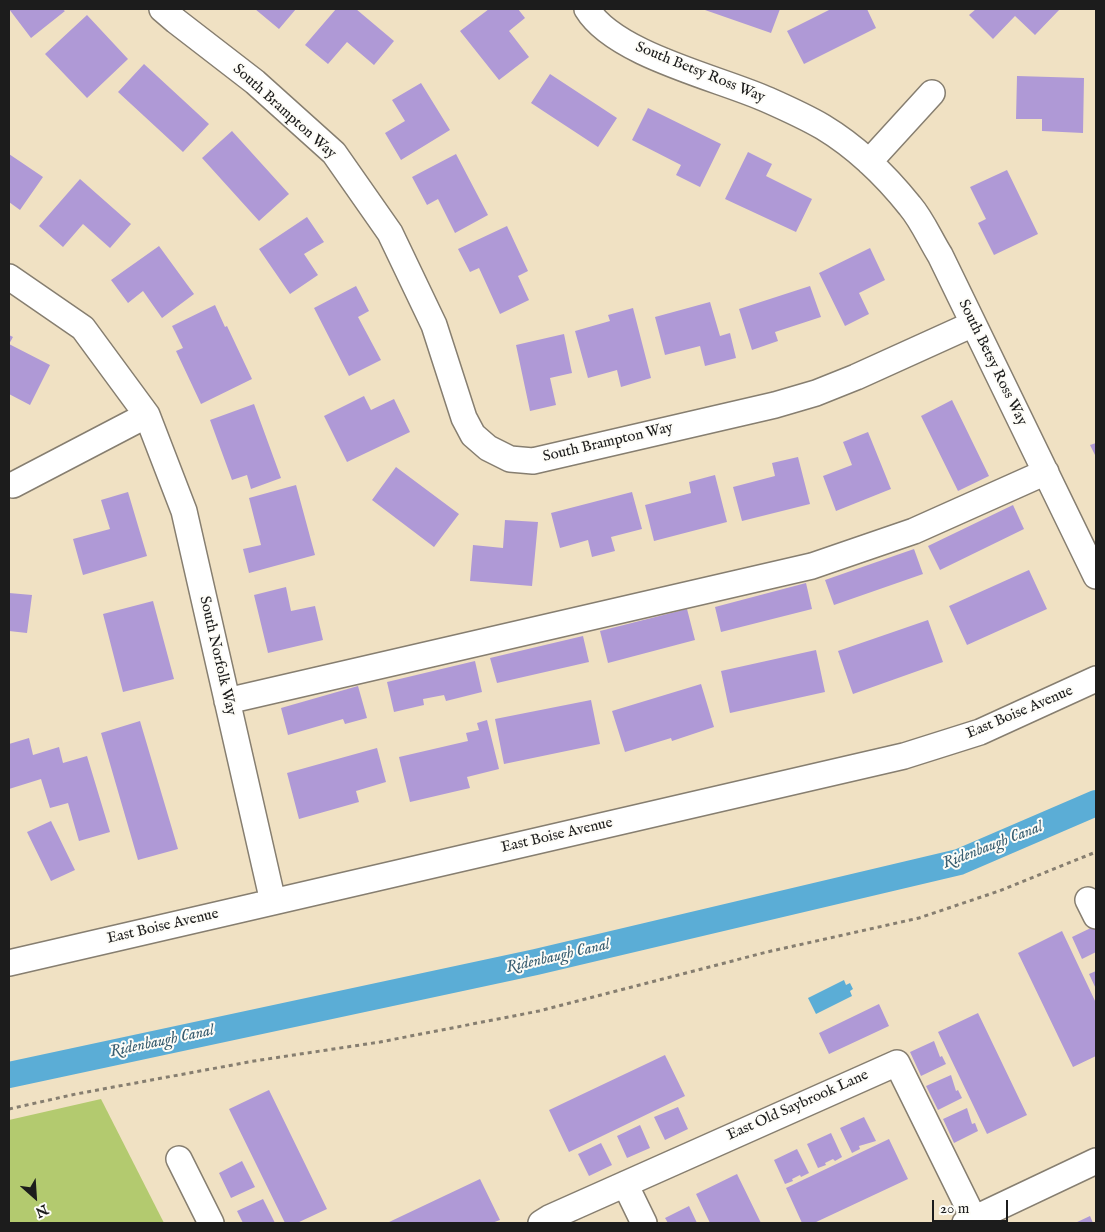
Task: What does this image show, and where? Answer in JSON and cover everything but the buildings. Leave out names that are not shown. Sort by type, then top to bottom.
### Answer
[{"type":"street","name":"South Brampton Way","points":[[162,9],[255,82],[334,153],[390,233],[434,324],[464,418],[473,434],[488,448],[510,458],[533,460],[775,405],[816,393],[856,377],[972,324]]},
{"type":"street","name":"South Betsy Ross Way","points":[[587,9],[613,35],[649,54],[768,100],[823,127],[869,162],[911,207],[940,255],[1096,576]]},
{"type":"street","points":[[869,162],[932,93]]},
{"type":"street","name":"South Norfolk Way","points":[[9,277],[83,328],[147,415],[184,511],[273,902]]},
{"type":"street","points":[[13,485],[147,415]]},
{"type":"street","points":[[227,701],[812,566],[914,531],[1046,472]]},
{"type":"street","name":"East Boise Avenue","points":[[9,961],[904,756],[980,732],[1096,679]]},
{"type":"street","name":"East Old Saybrook Lane","points":[[541,1223],[896,1062],[984,1219]]},
{"type":"street","points":[[179,1160],[211,1223]]},
{"type":"street","points":[[984,1219],[1096,1160]]},
{"type":"street","points":[[626,1184],[644,1223]]},
{"type":"path","points":[[9,1109],[254,1061],[380,1042],[539,1011],[767,952],[919,918],[999,891],[1096,852]]},
{"type":"green space","points":[[101,1099],[164,1223],[9,1223],[9,1120]]},
{"type":"water","points":[[844,980],[846,985],[850,983],[853,989],[850,991],[852,996],[816,1014],[808,998]]},
{"type":"waterway","name":"Ridenbaugh Canal","points":[[9,1075],[536,962],[959,862],[1096,803]]}]
